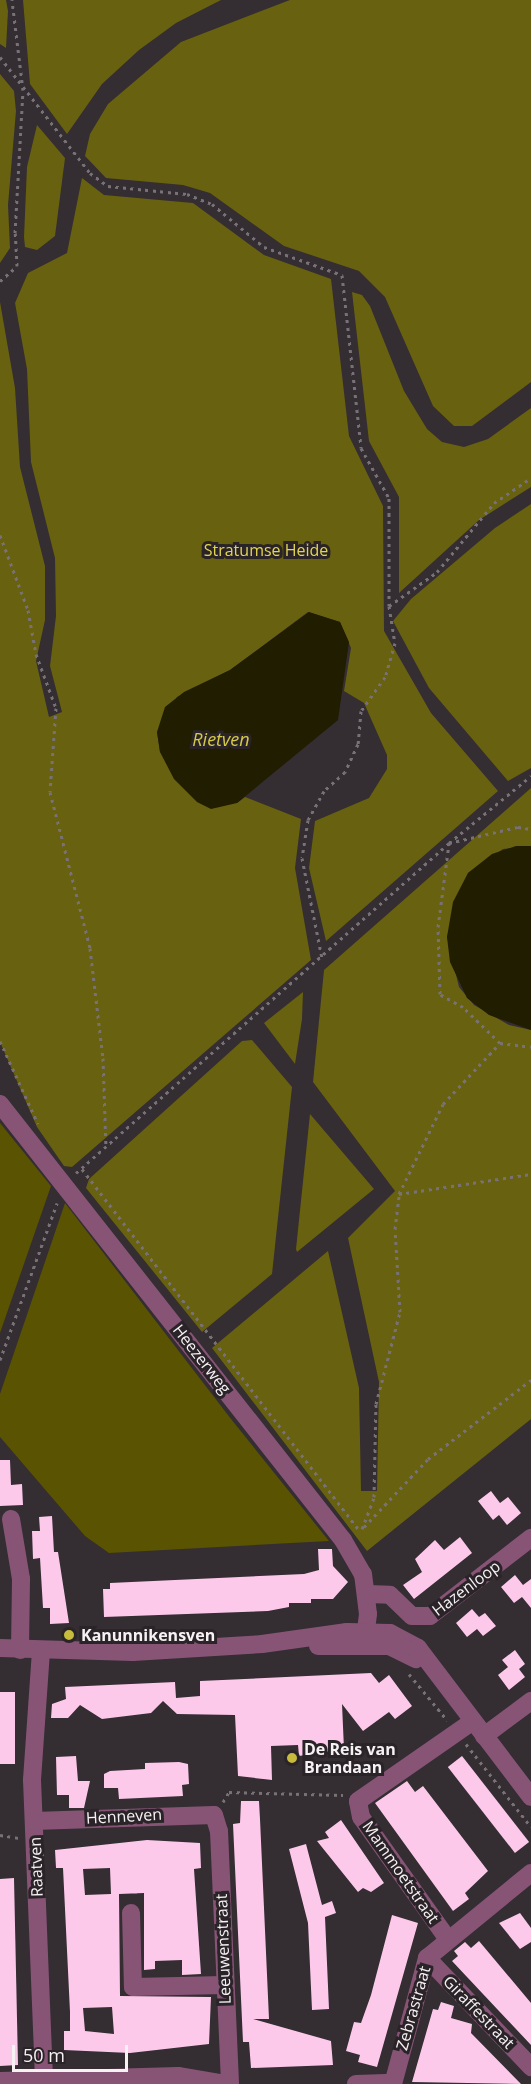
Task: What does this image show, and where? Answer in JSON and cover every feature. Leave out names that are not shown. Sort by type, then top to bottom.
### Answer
[{"type":"street","name":"Heezerweg","points":[[0,1104],[343,1540],[363,1574],[367,1594],[366,1638]]},
{"type":"street","points":[[11,1519],[21,1579],[20,1650]]},
{"type":"street","name":"Hazenloop","points":[[367,1594],[390,1595],[412,1616],[430,1616],[531,1538]]},
{"type":"street","points":[[0,1648],[133,1652],[366,1638],[389,1646],[429,1667],[531,1797]]},
{"type":"street","name":"Raatven","points":[[41,1651],[32,1780],[44,2082]]},
{"type":"street","points":[[484,1736],[531,1701]]},
{"type":"street","name":"Mammoetstraat","points":[[447,1938],[361,1817],[358,1802],[473,1721]]},
{"type":"street","name":"Henneven","points":[[34,1821],[214,1815]]},
{"type":"street","name":"Leeuwenstraat","points":[[214,1815],[219,1831],[228,2084]]},
{"type":"street","name":"Zebrastraat","points":[[393,2084],[428,1958],[447,1938],[531,1873]]},
{"type":"street","points":[[131,1913],[133,1987],[224,1985]]},
{"type":"street","name":"Giraffestraat","points":[[428,1958],[531,2067]]},
{"type":"street","points":[[0,2081],[44,2082],[178,2076],[228,2084]]},
{"type":"street","points":[[356,2084],[393,2084]]},
{"type":"path","points":[[0,281],[17,266],[15,233],[23,90],[12,0]]},
{"type":"path","points":[[0,57],[23,90],[90,173],[108,186],[187,194],[212,204],[264,247],[342,275],[361,448],[389,498],[392,514],[389,606],[395,643],[385,678],[361,711],[358,744],[345,772],[324,791],[308,820],[302,858],[322,958]]},
{"type":"path","points":[[389,606],[437,572],[494,503],[531,478]]},
{"type":"path","points":[[0,535],[28,610],[36,654],[56,708],[50,792],[90,948],[103,1058],[106,1147]]},
{"type":"path","points":[[0,1360],[64,1183],[322,958],[449,843],[531,776]]},
{"type":"path","points":[[449,843],[518,827],[531,829]]},
{"type":"path","points":[[449,843],[438,927],[440,994],[463,1006],[500,1043],[531,1047]]},
{"type":"path","points":[[0,1041],[40,1128]]},
{"type":"path","points":[[500,1043],[443,1104],[399,1194],[395,1229],[400,1312],[376,1404],[374,1497],[362,1529],[428,1459],[531,1380]]},
{"type":"path","points":[[81,1168],[360,1531]]},
{"type":"path","points":[[399,1194],[531,1174]]},
{"type":"path","points":[[214,1815],[229,1792],[337,1794],[358,1802]]},
{"type":"shaded area","points":[[0,1123],[51,1186],[0,1333]]},
{"type":"shaded area","points":[[65,1203],[231,1419],[329,1541],[109,1553],[85,1536],[0,1437],[0,1394]]},
{"type":"green space","points":[[0,0],[6,0],[8,11],[6,48],[0,44]]},
{"type":"green space","points":[[23,0],[221,0],[176,23],[139,50],[102,84],[67,134],[30,84]]},
{"type":"green space","points":[[290,0],[531,0],[531,382],[472,426],[454,426],[433,406],[385,297],[359,271],[284,246],[210,193],[183,185],[106,178],[85,156],[90,134],[108,104],[181,42]]},
{"type":"green space","points":[[0,74],[14,91],[16,111],[8,205],[10,248],[0,263]]},
{"type":"green space","points":[[37,125],[65,158],[55,236],[37,250],[25,247],[24,237],[27,167]]},
{"type":"green space","name":"Stratumse Heide","points":[[82,178],[104,195],[193,203],[264,255],[331,279],[349,436],[383,506],[384,631],[431,713],[498,791],[326,941],[309,868],[315,821],[369,798],[387,769],[387,755],[364,703],[344,691],[351,648],[340,622],[308,612],[230,670],[177,697],[157,732],[160,752],[237,803],[245,797],[301,819],[295,868],[311,960],[72,1167],[64,1166],[37,1127],[0,1042],[0,302],[15,388],[20,467],[45,566],[45,620],[36,661],[49,717],[62,712],[50,666],[56,616],[55,558],[31,462],[27,369],[15,303],[28,273],[67,253]]},
{"type":"green space","points":[[352,292],[362,295],[370,306],[404,391],[427,429],[442,442],[464,447],[488,439],[531,408],[531,487],[479,520],[399,593],[399,497],[369,441]]},
{"type":"green space","points":[[531,504],[531,768],[508,781],[429,688],[393,621],[411,599],[495,528]]},
{"type":"green space","points":[[531,788],[531,846],[503,849],[468,873],[447,937],[459,987],[474,1005],[509,1025],[531,1030],[531,1419],[367,1551],[212,1348],[328,1251],[359,1388],[361,1491],[377,1491],[379,1382],[348,1238],[395,1191],[313,1082],[324,970]]},
{"type":"green space","points":[[303,992],[302,1019],[295,1064],[264,1023]]},
{"type":"green space","points":[[252,1040],[292,1087],[272,1274],[202,1332],[86,1188],[89,1179],[242,1041]]},
{"type":"green space","points":[[310,1114],[374,1189],[297,1252],[296,1249]]},
{"type":"water","name":"Rietven","points":[[309,612],[340,622],[349,642],[338,720],[237,803],[211,809],[197,802],[174,779],[160,752],[157,732],[165,707],[184,692],[230,670]]},
{"type":"water","points":[[516,846],[531,846],[531,1030],[489,1015],[467,998],[450,962],[447,937],[453,902],[468,873],[492,854]]},
{"type":"building","points":[[0,1460],[10,1460],[11,1485],[22,1484],[23,1505],[0,1506]]},
{"type":"building","points":[[491,1491],[500,1503],[508,1497],[521,1513],[507,1525],[499,1515],[493,1520],[478,1501]]},
{"type":"building","points":[[52,1516],[54,1552],[58,1552],[69,1623],[50,1624],[50,1608],[43,1608],[40,1558],[33,1559],[32,1531],[40,1531],[39,1517]]},
{"type":"building","points":[[460,1537],[472,1553],[414,1599],[403,1585],[422,1572],[415,1559],[435,1540],[444,1550]]},
{"type":"building","points":[[318,1549],[332,1549],[333,1566],[348,1582],[333,1599],[311,1599],[311,1603],[289,1603],[289,1607],[268,1611],[104,1617],[103,1589],[110,1589],[110,1583],[304,1574],[319,1570]]},
{"type":"building","points":[[515,1575],[523,1585],[531,1579],[531,1608],[522,1597],[514,1603],[501,1587]]},
{"type":"building","points":[[472,1609],[479,1617],[485,1613],[496,1626],[483,1636],[477,1629],[467,1637],[456,1623]]},
{"type":"building","points":[[515,1650],[525,1664],[519,1669],[525,1677],[509,1690],[498,1675],[508,1667],[502,1660]]},
{"type":"building","points":[[371,1673],[379,1683],[389,1675],[412,1706],[395,1719],[389,1712],[363,1731],[342,1704],[344,1749],[299,1756],[298,1745],[271,1746],[272,1780],[238,1776],[235,1715],[177,1714],[163,1701],[151,1713],[102,1719],[80,1705],[68,1718],[51,1718],[52,1704],[66,1699],[65,1687],[175,1682],[176,1698],[200,1696],[200,1681]]},
{"type":"building","points":[[0,1692],[15,1692],[15,1764],[0,1764]]},
{"type":"building","points":[[76,1756],[78,1781],[90,1781],[84,1808],[69,1808],[69,1795],[57,1795],[56,1757]]},
{"type":"building","points":[[462,1756],[529,1842],[515,1853],[448,1767]]},
{"type":"building","points":[[145,1763],[188,1764],[189,1784],[182,1785],[183,1796],[119,1799],[118,1788],[104,1788],[104,1774],[110,1771],[145,1769]]},
{"type":"building","points":[[407,1781],[415,1792],[423,1786],[488,1871],[465,1893],[469,1899],[453,1911],[375,1803]]},
{"type":"building","points":[[241,1801],[259,1801],[260,1819],[269,2019],[253,2019],[331,2041],[333,2065],[251,2068],[249,2042],[243,2042],[233,1824],[240,1823]]},
{"type":"building","points":[[341,1820],[384,1883],[371,1892],[363,1888],[358,1892],[317,1841],[329,1838],[325,1832]]},
{"type":"building","points":[[147,1840],[200,1843],[201,1868],[194,1869],[201,1974],[182,1975],[182,1960],[155,1961],[155,1969],[144,1970],[144,1893],[119,1894],[120,1996],[211,1997],[209,2044],[130,2053],[64,2050],[64,2031],[70,2031],[70,2012],[63,1868],[56,1868],[55,1850]],"holes":[[[110,1868],[111,1894],[85,1895],[83,1869]],[[112,2007],[114,2034],[85,2031],[83,2008]]]},
{"type":"building","points":[[306,1844],[322,1905],[332,1901],[336,1913],[325,1917],[329,2009],[312,2010],[308,1923],[289,1849]]},
{"type":"building","points":[[14,1878],[18,2065],[0,2066],[0,1879]]},
{"type":"building","points":[[520,1913],[531,1928],[531,1942],[520,1949],[499,1923]]},
{"type":"building","points":[[392,1915],[418,1923],[377,2067],[358,2062],[360,2055],[346,2051],[354,2022],[361,2023],[371,1995]]},
{"type":"building","points":[[479,1941],[531,2003],[531,2045],[452,1961],[458,1956],[454,1951],[465,1942],[471,1948]]},
{"type":"building","points":[[441,2002],[454,2006],[451,2018],[472,2024],[471,2033],[521,2084],[412,2082],[433,2009],[438,2010]]},
{"type":"place","name":"Kanunnikensven","points":[[69,1635]]},
{"type":"place","name":"De Reis van Brandaan","points":[[292,1758]]}]
